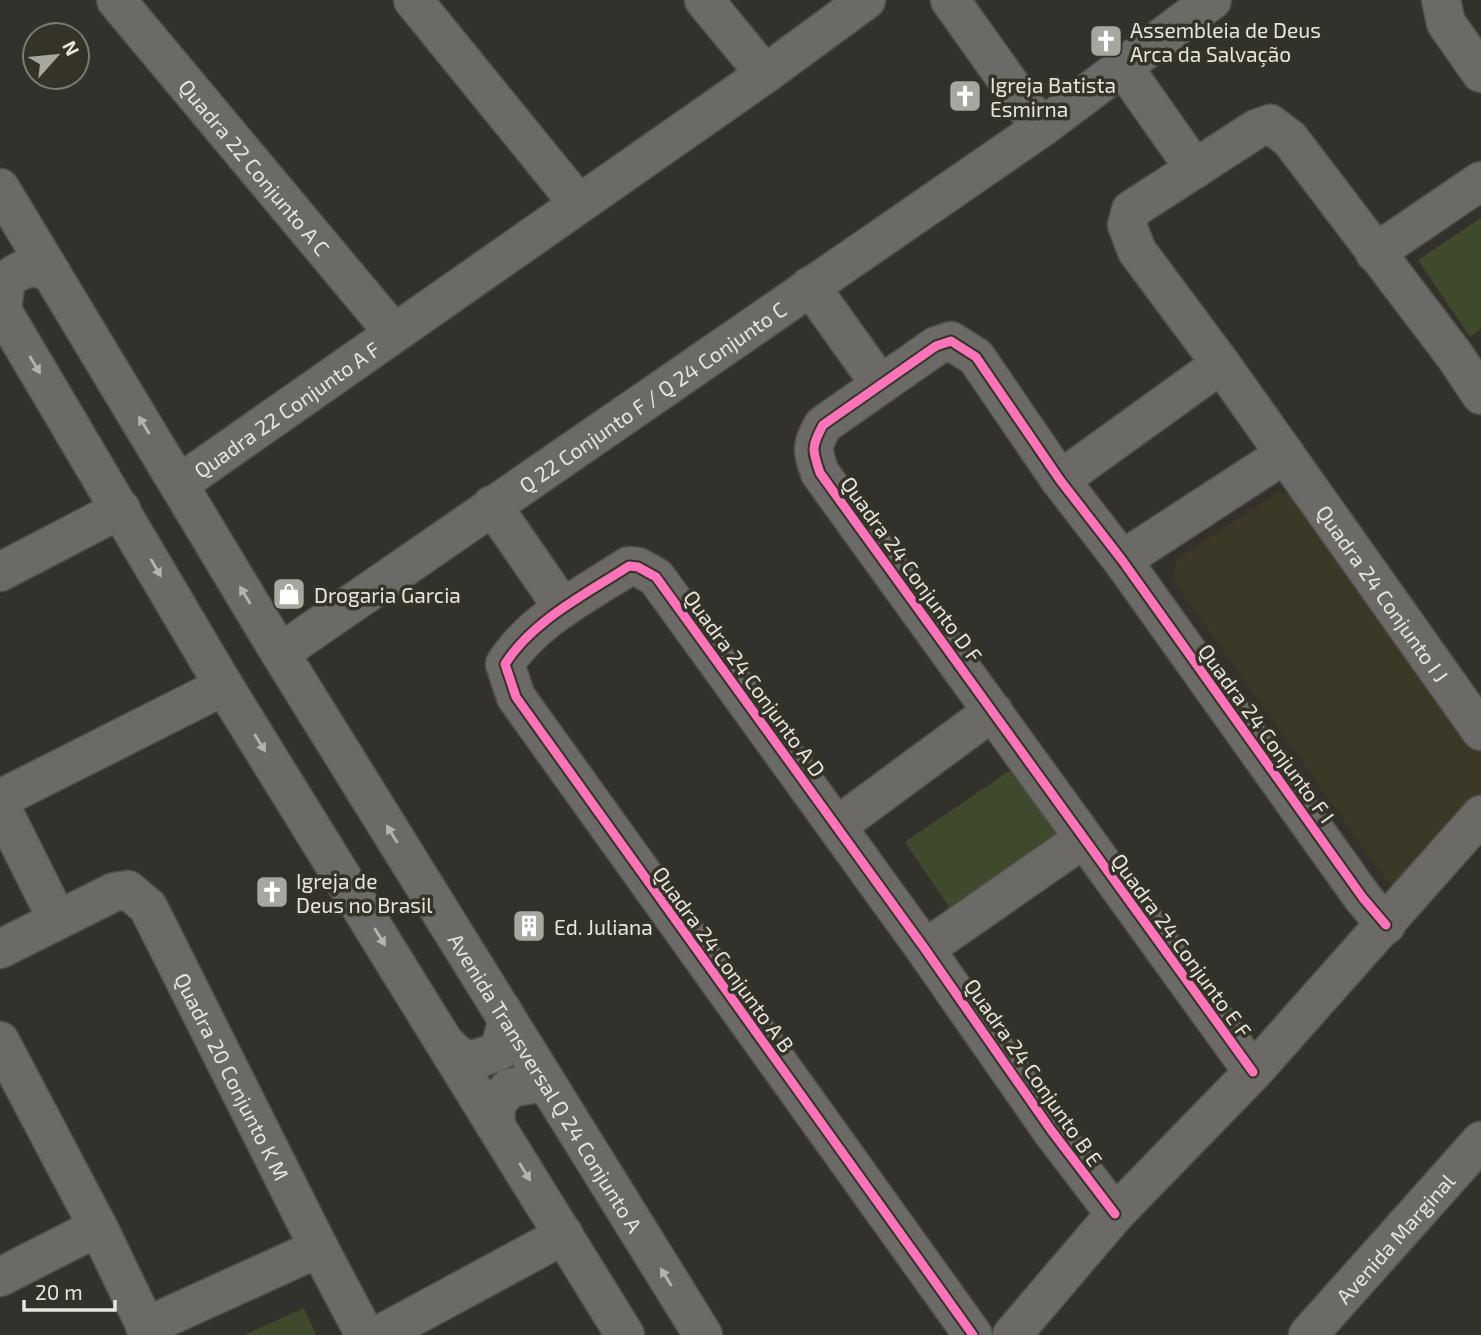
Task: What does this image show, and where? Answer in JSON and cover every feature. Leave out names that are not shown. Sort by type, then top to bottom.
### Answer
[{"type":"street","name":"Quadra 22 Conjunto A C","points":[[116,0],[394,333]]},
{"type":"street","points":[[412,0],[578,203]]},
{"type":"street","points":[[704,0],[765,74]]},
{"type":"street","name":"Quadra 22 Conjunto A F","points":[[180,484],[765,74],[866,0]]},
{"type":"street","points":[[950,0],[1041,128]]},
{"type":"street","points":[[1441,0],[1446,23],[1481,73]]},
{"type":"street","name":"Q 22 Conjunto F / Q 24 Conjunto C","points":[[279,653],[1041,128],[1124,68],[1196,5]]},
{"type":"street","points":[[1124,68],[1195,169],[1256,129],[1270,124],[1290,139],[1375,253],[1468,348],[1481,395]]},
{"type":"street","name":"Quadra 24 Conjunto I J","points":[[1195,169],[1131,210],[1127,225],[1137,251],[1221,364],[1481,731]]},
{"type":"street","points":[[1375,253],[1481,181]]},
{"type":"street","points":[[0,243],[10,230],[4,194]]},
{"type":"street","name":"Avenida Transversal Q 24 Conjunto A","points":[[4,194],[279,653],[703,1335]]},
{"type":"street","points":[[52,274],[43,268],[22,268],[6,279],[1,308],[224,685],[625,1335]]},
{"type":"street","points":[[810,286],[880,384]]},
{"type":"street","name":"Quadra 24 Conjunto F I","points":[[880,384],[936,346],[951,341],[976,357],[1060,480],[1122,560],[1363,898],[1386,925]]},
{"type":"street","points":[[1060,480],[1221,364]]},
{"type":"street","name":"Quadra 24 Conjunto D F","points":[[880,384],[823,425],[812,444],[820,473],[1083,838]]},
{"type":"street","points":[[1122,560],[1284,454]]},
{"type":"street","points":[[492,505],[563,608]]},
{"type":"street","points":[[0,572],[121,509]]},
{"type":"street","name":"Quadra 24 Conjunto A D","points":[[563,608],[629,566],[638,567],[656,577],[925,948]]},
{"type":"street","name":"Quadra 24 Conjunto A B","points":[[563,608],[516,647],[505,664],[516,697],[972,1335]]},
{"type":"street","points":[[0,799],[224,685]]},
{"type":"street","points":[[837,826],[993,711]]},
{"type":"street","points":[[0,805],[57,919],[0,949]]},
{"type":"street","points":[[1012,1335],[1115,1214],[1253,1072],[1481,815]]},
{"type":"street","points":[[925,948],[1083,838]]},
{"type":"street","name":"Quadra 24 Conjunto E F","points":[[1083,838],[1253,1072]]},
{"type":"street","name":"Quadra 20 Conjunto K M","points":[[57,919],[114,892],[128,890],[148,907],[365,1335]]},
{"type":"street","name":"Quadra 24 Conjunto B E","points":[[925,948],[1051,1130],[1115,1214]]},
{"type":"street","points":[[447,1045],[457,1056],[471,1061],[499,1051],[507,1023],[502,1010]]},
{"type":"street","points":[[0,1041],[99,1227],[147,1331],[319,1248]]},
{"type":"street","points":[[495,1125],[496,1104],[509,1088],[539,1083],[549,1088]]},
{"type":"street","name":"Avenida Marginal","points":[[1308,1335],[1481,1141]]},
{"type":"street","points":[[0,1277],[99,1227]]},
{"type":"street","points":[[379,1335],[564,1235]]},
{"type":"shaded area","points":[[1278,492],[1298,498],[1481,747],[1481,799],[1413,881],[1389,884],[1172,579],[1178,558]]},
{"type":"green space","points":[[1481,218],[1481,329],[1470,337],[1418,260]]},
{"type":"green space","points":[[1015,767],[1061,835],[951,910],[905,842]]},
{"type":"green space","points":[[304,1308],[316,1335],[244,1335]]},
{"type":"cycle path","points":[[1253,1072],[820,473],[814,449],[823,425],[936,346],[951,341],[976,357],[1060,480],[1122,560],[1363,898],[1386,925]]},
{"type":"cycle path","points":[[973,1335],[516,697],[505,664],[530,634],[545,621],[629,566],[638,567],[656,577],[925,949],[1051,1130],[1115,1214]]},
{"type":"place","name":"Assembleia de Deus Arca da Salvação","points":[[1106,41]]},
{"type":"place","name":"Igreja Batista Esmirna","points":[[965,96]]},
{"type":"place","name":"Drogaria Garcia","points":[[289,594]]},
{"type":"place","name":"Igreja de Deus no Brasil","points":[[272,892]]},
{"type":"place","name":"Ed. Juliana","points":[[529,926]]}]
